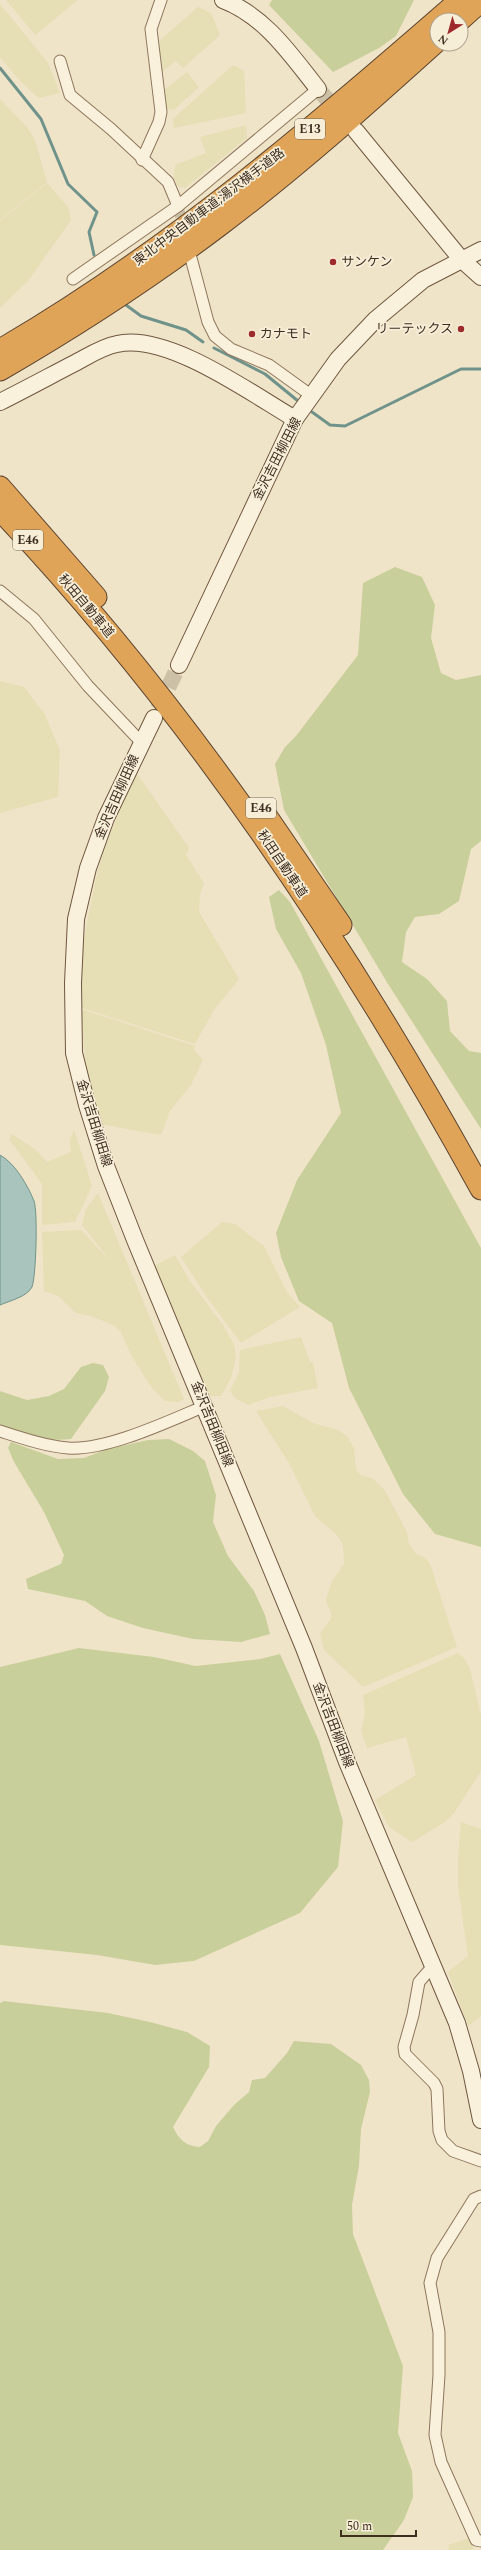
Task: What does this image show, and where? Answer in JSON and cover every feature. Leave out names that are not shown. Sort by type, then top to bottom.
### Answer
[{"type":"highway","name":"東北中央自動車道;湯沢横手道路","points":[[0,350],[88,296],[208,210],[367,82],[460,0]]},
{"type":"highway","points":[[469,12],[481,1]]},
{"type":"highway","name":"東北中央自動車道;湯沢横手道路","points":[[0,370],[101,308],[221,225],[366,104],[429,48]]},
{"type":"highway","name":"秋田自動車道","points":[[0,488],[65,559],[129,636],[182,702],[291,850],[396,1011],[481,1159]]},
{"type":"highway","name":"秋田自動車道","points":[[0,510],[114,640],[235,796],[330,934],[384,1020],[435,1105],[481,1189]]},
{"type":"main road","points":[[223,0],[240,7],[274,34],[318,89]]},
{"type":"main road","points":[[356,131],[461,259],[481,278]]},
{"type":"main road","name":"金沢吉田柳田線","points":[[179,665],[295,419],[338,359],[375,320],[423,280],[481,250]]},
{"type":"main road","points":[[0,402],[102,349],[116,344],[134,342],[156,345],[182,356],[209,369],[295,419]]},
{"type":"main road","name":"金沢吉田柳田線","points":[[154,718],[106,818],[88,868],[76,919],[73,983],[74,1053],[87,1104],[106,1166],[304,1648],[347,1762],[457,2023],[471,2071],[481,2120]]},
{"type":"street","points":[[142,160],[159,122],[161,112],[151,29],[161,0]]},
{"type":"street","points":[[60,61],[70,95],[122,138],[142,160],[168,182],[178,206]]},
{"type":"street","points":[[73,279],[178,206],[318,89]]},
{"type":"street","points":[[191,258],[208,322],[215,336],[231,349],[269,366],[312,396]]},
{"type":"street","points":[[0,591],[34,619],[88,686],[142,744]]},
{"type":"street","points":[[0,1431],[37,1442],[69,1448],[98,1444],[143,1431],[205,1406]]},
{"type":"street","points":[[433,1966],[419,1982],[413,2015],[404,2047],[405,2054],[434,2083],[437,2089],[439,2131],[442,2140],[453,2150],[481,2161]]},
{"type":"street","points":[[481,2196],[474,2199],[437,2258],[430,2283],[439,2332],[439,2375],[435,2435],[441,2462],[476,2540],[481,2541]]},
{"type":"shaded area","points":[[6,0],[78,0],[35,35]]},
{"type":"shaded area","points":[[0,4],[48,63],[60,93],[39,98],[21,82],[0,57]]},
{"type":"shaded area","points":[[198,7],[211,13],[220,35],[183,68],[176,61],[161,72],[157,43]]},
{"type":"shaded area","points":[[233,65],[244,71],[246,113],[174,128],[173,119]]},
{"type":"shaded area","points":[[187,72],[199,87],[174,110],[164,108],[163,91]]},
{"type":"shaded area","points":[[0,99],[27,127],[35,140],[47,182],[0,220]]},
{"type":"shaded area","points":[[246,125],[247,138],[185,188],[178,186],[174,178],[175,165],[206,153],[200,137]]},
{"type":"shaded area","points":[[47,183],[68,207],[71,220],[28,281],[0,308],[0,221]]},
{"type":"shaded area","points":[[0,681],[24,687],[44,713],[60,750],[58,797],[0,813]]},
{"type":"shaded area","points":[[135,775],[138,775],[189,848],[186,855],[204,883],[200,894],[199,912],[239,979],[214,1010],[195,1044],[82,1008],[82,949],[96,878],[105,846]]},
{"type":"shaded area","points":[[81,1009],[195,1046],[194,1050],[203,1060],[191,1085],[170,1111],[161,1135],[99,1124],[85,1059]]},
{"type":"shaded area","points":[[74,1129],[92,1186],[75,1222],[42,1225],[42,1184],[9,1139],[12,1134],[36,1150],[47,1162],[71,1152],[70,1141]]},
{"type":"shaded area","points":[[98,1193],[184,1399],[178,1402],[165,1401],[152,1388],[132,1357],[121,1332],[115,1326],[91,1316],[76,1313],[58,1296],[44,1291],[42,1232],[81,1230],[111,1262],[82,1225],[86,1209]]},
{"type":"shaded area","points":[[222,1222],[235,1224],[264,1246],[287,1292],[300,1307],[241,1343],[206,1296],[181,1257]]},
{"type":"shaded area","points":[[175,1255],[190,1281],[223,1325],[234,1344],[236,1358],[231,1378],[221,1396],[206,1396],[154,1266]]},
{"type":"shaded area","points":[[301,1337],[310,1362],[313,1362],[318,1388],[270,1397],[248,1405],[235,1398],[230,1391],[239,1372],[240,1350]]},
{"type":"shaded area","points":[[283,1406],[313,1423],[338,1430],[347,1436],[354,1448],[356,1469],[360,1475],[372,1478],[384,1489],[407,1532],[409,1544],[416,1554],[424,1557],[430,1564],[457,1647],[363,1687],[324,1650],[320,1633],[331,1619],[331,1613],[326,1600],[332,1581],[344,1564],[343,1546],[338,1536],[315,1516],[289,1463],[256,1411]]},
{"type":"shaded area","points":[[458,1653],[464,1658],[470,1669],[481,1715],[481,1771],[454,1813],[445,1822],[412,1842],[389,1827],[375,1800],[416,1775],[406,1737],[367,1748],[361,1731],[365,1714],[363,1695]]},
{"type":"shaded area","points":[[461,1822],[481,1829],[481,2016],[468,2026],[448,1972],[468,1956],[458,1886],[458,1858]]},
{"type":"shaded area","points":[[469,2538],[474,2550],[449,2550],[448,2545]]},
{"type":"green space","points":[[272,0],[414,0],[396,36],[379,48],[333,72],[269,5]]},
{"type":"green space","points":[[395,567],[422,577],[435,605],[431,638],[441,673],[456,680],[481,675],[481,841],[471,849],[459,901],[439,914],[415,917],[406,932],[402,962],[427,979],[447,1001],[450,1031],[469,1051],[481,1053],[481,1129],[388,984],[284,810],[275,764],[285,747],[296,736],[358,655],[363,583]]},
{"type":"green space","points":[[279,890],[290,902],[481,1248],[481,1547],[435,1534],[403,1494],[349,1388],[332,1323],[299,1301],[281,1257],[276,1233],[297,1180],[341,1113],[326,1045],[301,973],[276,929],[269,897]]},
{"type":"green space","points":[[93,1363],[103,1365],[109,1377],[105,1391],[71,1439],[44,1439],[17,1432],[0,1425],[0,1391],[27,1400],[49,1396],[64,1389],[81,1367]]},
{"type":"green space","points":[[169,1439],[193,1451],[205,1461],[216,1495],[213,1522],[228,1556],[254,1591],[265,1615],[270,1634],[241,1642],[193,1639],[143,1628],[107,1616],[85,1601],[28,1589],[26,1579],[61,1564],[64,1555],[44,1512],[14,1462],[8,1448],[11,1442],[58,1459],[84,1458],[107,1449],[148,1440]]},
{"type":"green space","points":[[79,1648],[154,1657],[196,1666],[260,1659],[280,1654],[319,1741],[343,1821],[338,1867],[300,1913],[194,1961],[155,1965],[97,1955],[0,1945],[0,1667]]},
{"type":"green space","points":[[4,2001],[108,2013],[150,2022],[187,2032],[210,2046],[209,2067],[173,2127],[180,2139],[184,2142],[200,2147],[208,2141],[216,2126],[234,2105],[249,2092],[252,2080],[265,2078],[287,2053],[294,2041],[331,2044],[361,2065],[369,2080],[370,2092],[361,2129],[359,2166],[352,2205],[353,2234],[403,2366],[398,2433],[412,2471],[413,2497],[404,2520],[383,2550],[0,2550],[0,2003]]},
{"type":"water","points":[[0,1155],[11,1163],[25,1182],[34,1201],[36,1230],[35,1271],[32,1287],[22,1296],[0,1305]]},
{"type":"waterway","points":[[0,68],[41,119],[68,184],[97,212],[89,232],[94,255]]},
{"type":"waterway","points":[[126,305],[141,316],[186,330],[203,342]]},
{"type":"waterway","points":[[214,348],[265,374],[298,401]]},
{"type":"waterway","points":[[312,412],[330,425],[345,426],[461,369],[481,369]]},
{"type":"tunnel","points":[[318,89],[342,116]]},
{"type":"tunnel","points":[[178,206],[184,231]]},
{"type":"tunnel","points":[[158,709],[179,665]]},
{"type":"place","name":"サンケン","points":[[333,262]]},
{"type":"place","name":"リーテックス","points":[[461,329]]},
{"type":"place","name":"カナモト","points":[[252,334]]}]
